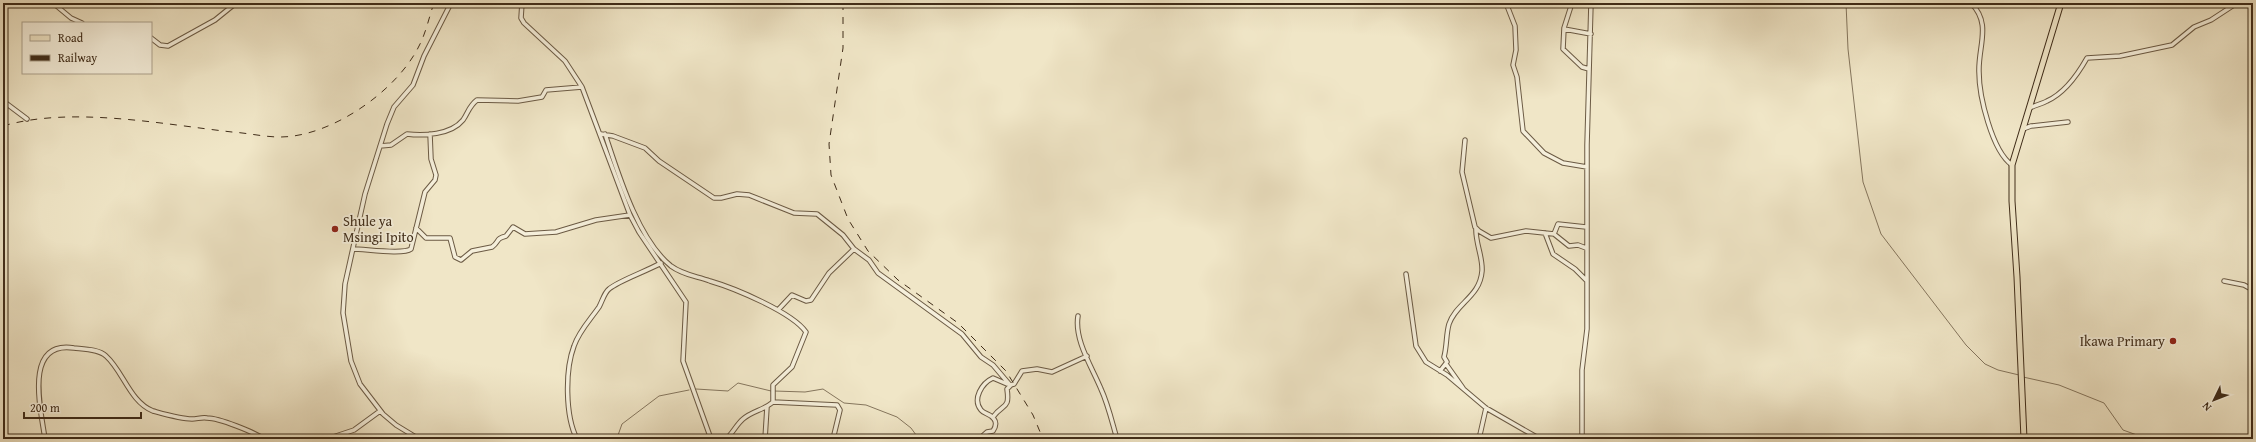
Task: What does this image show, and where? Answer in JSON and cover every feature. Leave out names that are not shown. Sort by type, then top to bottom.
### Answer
[{"type":"main road","points":[[2024,439],[2012,201],[2012,165],[2061,3]]},
{"type":"street","points":[[54,3],[71,18],[80,22]]},
{"type":"street","points":[[152,39],[160,45],[168,46],[215,20],[236,3]]},
{"type":"street","points":[[419,439],[396,425],[380,411],[360,384],[351,361],[343,313],[345,284],[365,194],[394,107],[413,85],[424,56],[451,3]]},
{"type":"street","points":[[522,3],[520,12],[524,23],[565,61],[582,87],[603,134],[630,205],[641,226],[669,265],[687,275],[712,281],[778,310],[805,330],[806,335],[792,367],[773,385],[773,402]]},
{"type":"street","points":[[1506,3],[1515,26],[1516,50],[1512,66],[1517,77],[1523,132],[1544,153],[1563,163],[1587,167]]},
{"type":"street","points":[[1572,3],[1564,29],[1564,50],[1582,67],[1590,69]]},
{"type":"street","points":[[1582,439],[1582,370],[1587,329],[1586,227],[1591,3]]},
{"type":"street","points":[[1971,3],[1978,10],[1984,25],[1979,71],[1980,90],[1986,115],[2000,153],[2012,165]]},
{"type":"street","points":[[2030,108],[2048,101],[2067,87],[2083,66],[2087,58],[2120,56],[2172,45],[2194,27],[2211,20],[2237,3]]},
{"type":"street","points":[[1564,29],[1591,34]]},
{"type":"street","points":[[380,146],[391,145],[405,134],[430,134],[451,129],[460,123],[470,107],[477,100],[518,101],[542,97],[544,91],[550,89],[582,87]]},
{"type":"street","points":[[3,101],[27,119]]},
{"type":"street","points":[[2023,129],[2031,126],[2068,122]]},
{"type":"street","points":[[353,249],[379,252],[391,250],[408,251],[413,245],[424,192],[435,180],[436,175],[431,158],[430,134]]},
{"type":"street","points":[[603,134],[606,154],[638,232],[661,263],[686,302],[683,361],[711,439]]},
{"type":"street","points":[[603,134],[645,148],[659,161],[714,198],[737,194],[749,195],[782,210],[794,213],[817,214],[843,235],[854,249],[869,260],[878,273],[886,280],[962,334],[981,357],[993,365],[1010,385]]},
{"type":"street","points":[[1464,390],[1446,364],[1444,357],[1447,349],[1449,323],[1455,313],[1475,292],[1482,271],[1476,228],[1462,172],[1465,140]]},
{"type":"street","points":[[416,228],[426,238],[450,238],[455,257],[461,260],[472,251],[492,247],[496,240],[501,236],[506,236],[514,227],[525,234],[556,232],[596,220],[630,215]]},
{"type":"street","points":[[1554,234],[1558,224],[1586,227]]},
{"type":"street","points":[[1476,228],[1491,238],[1517,232],[1554,234],[1569,246],[1578,245],[1586,248]]},
{"type":"street","points":[[1544,233],[1553,254],[1575,269],[1586,280]]},
{"type":"street","points":[[778,310],[792,295],[806,301],[811,300],[828,273],[854,249]]},
{"type":"street","points":[[577,439],[569,415],[568,394],[574,345],[582,327],[595,312],[609,288],[661,263]]},
{"type":"street","points":[[1406,274],[1416,346],[1426,362],[1440,371],[1486,408],[1540,439]]},
{"type":"street","points":[[2224,281],[2244,285],[2253,290]]},
{"type":"street","points":[[1078,316],[1078,329],[1094,376],[1102,389],[1117,439]]},
{"type":"street","points":[[45,439],[38,372],[45,358],[56,348],[62,347],[92,350],[106,355],[136,396],[145,406],[153,410],[190,419],[208,418],[248,430],[264,439]]},
{"type":"street","points":[[993,417],[1008,403],[1009,397],[1007,390],[1022,371],[1037,369],[1052,372],[1087,356]]},
{"type":"street","points":[[1440,371],[1446,364]]},
{"type":"street","points":[[979,439],[987,432],[994,431],[995,422],[993,417],[980,409],[977,398],[979,393],[993,378],[1010,385]]},
{"type":"street","points":[[726,439],[743,419],[752,413],[767,407],[773,402],[837,405],[840,410],[833,439]]},
{"type":"street","points":[[765,439],[767,407]]},
{"type":"street","points":[[1479,439],[1486,408]]},
{"type":"street","points":[[327,439],[354,430],[380,411]]},
{"type":"waterway","points":[[1846,3],[1848,49],[1863,182],[1881,234],[1966,345],[1985,364],[1998,370],[2019,375]]},
{"type":"waterway","points":[[2023,377],[2059,385],[2104,403],[2123,430],[2148,439]]},
{"type":"waterway","points":[[696,389],[728,391],[738,383],[771,391]]},
{"type":"waterway","points":[[774,391],[805,392],[823,389],[844,403],[866,405],[897,417],[911,428],[919,439]]},
{"type":"waterway","points":[[614,439],[617,438],[622,424],[659,396],[689,390]]},
{"type":"railway","points":[[3,126],[29,120],[57,117],[87,117],[146,121],[262,136],[280,137],[300,135],[320,129],[341,120],[379,95],[409,63],[426,30],[434,3]]},
{"type":"railway","points":[[843,3],[843,48],[829,144],[831,175],[848,219],[868,251],[898,280],[958,323],[1006,371],[1033,415],[1043,439]]},
{"type":"place","name":"Shule ya Msingi Ipito","points":[[335,229]]},
{"type":"place","name":"Ikawa Primary","points":[[2173,341]]}]
